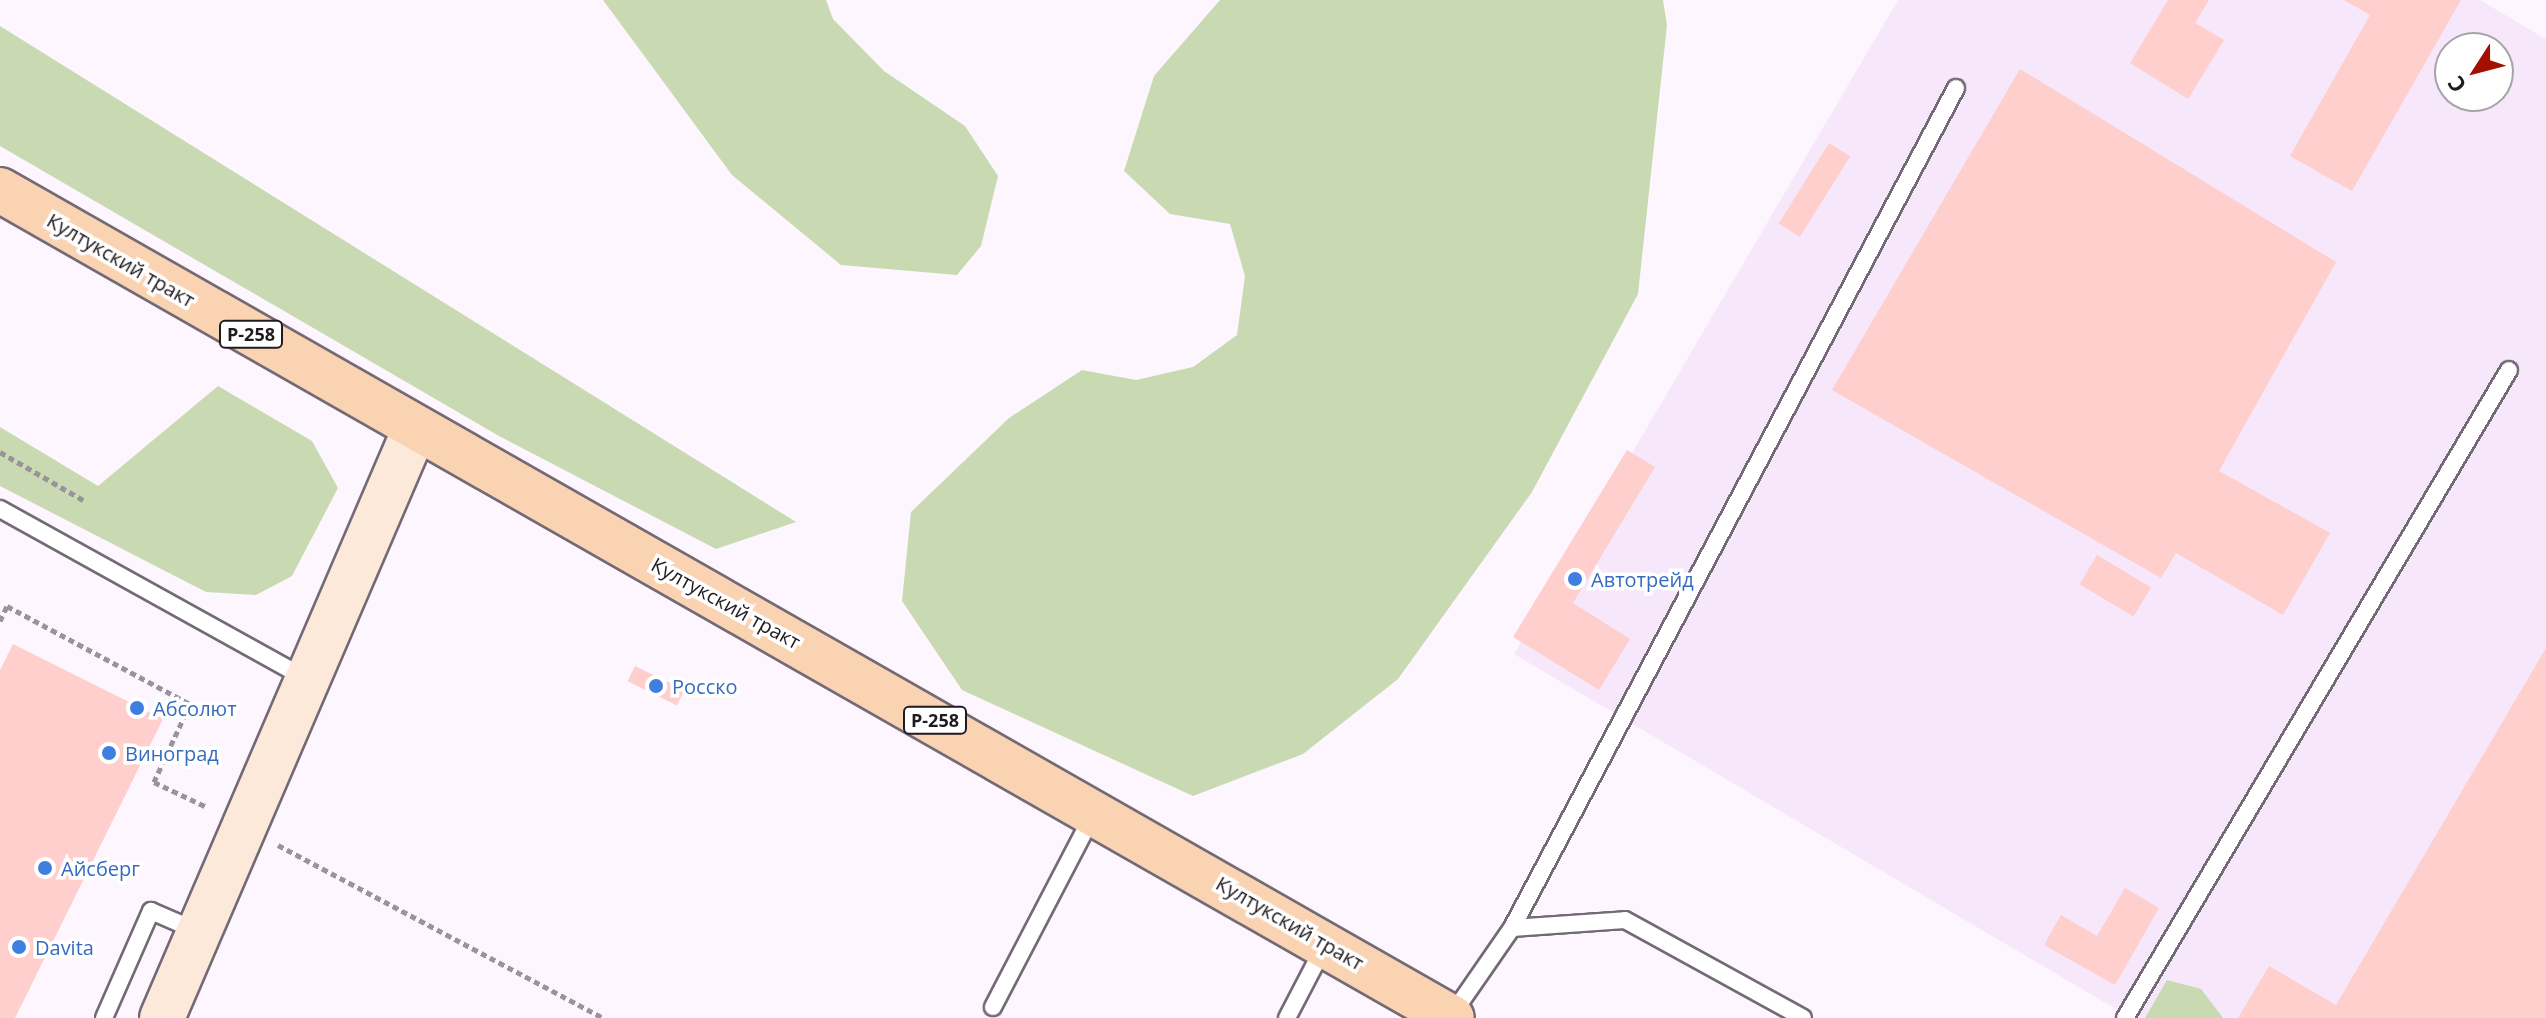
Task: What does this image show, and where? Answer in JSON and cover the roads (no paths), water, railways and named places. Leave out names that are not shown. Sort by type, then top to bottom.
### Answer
[{"type":"main road","name":"Култукский тракт","points":[[0,190],[415,429],[1096,810],[1451,1017]]},
{"type":"main road","points":[[162,1018],[305,678],[415,429]]},
{"type":"lane","points":[[1451,1017],[1512,928],[1956,88]]},
{"type":"lane","points":[[2125,1018],[2509,370]]},
{"type":"lane","points":[[0,509],[305,678]]},
{"type":"lane","points":[[993,1007],[1096,810]]},
{"type":"lane","points":[[104,1018],[151,911],[199,932]]},
{"type":"lane","points":[[1512,928],[1625,920],[1803,1018]]},
{"type":"lane","points":[[1287,1018],[1326,942]]},
{"type":"place","name":"Автотрейд","points":[[1575,579]]},
{"type":"place","name":"Росско","points":[[656,686]]},
{"type":"place","name":"Абсолют","points":[[137,708]]},
{"type":"place","name":"Виноград","points":[[109,753]]},
{"type":"place","name":"Айсберг","points":[[45,868]]},
{"type":"place","name":"Davita","points":[[19,947]]}]
